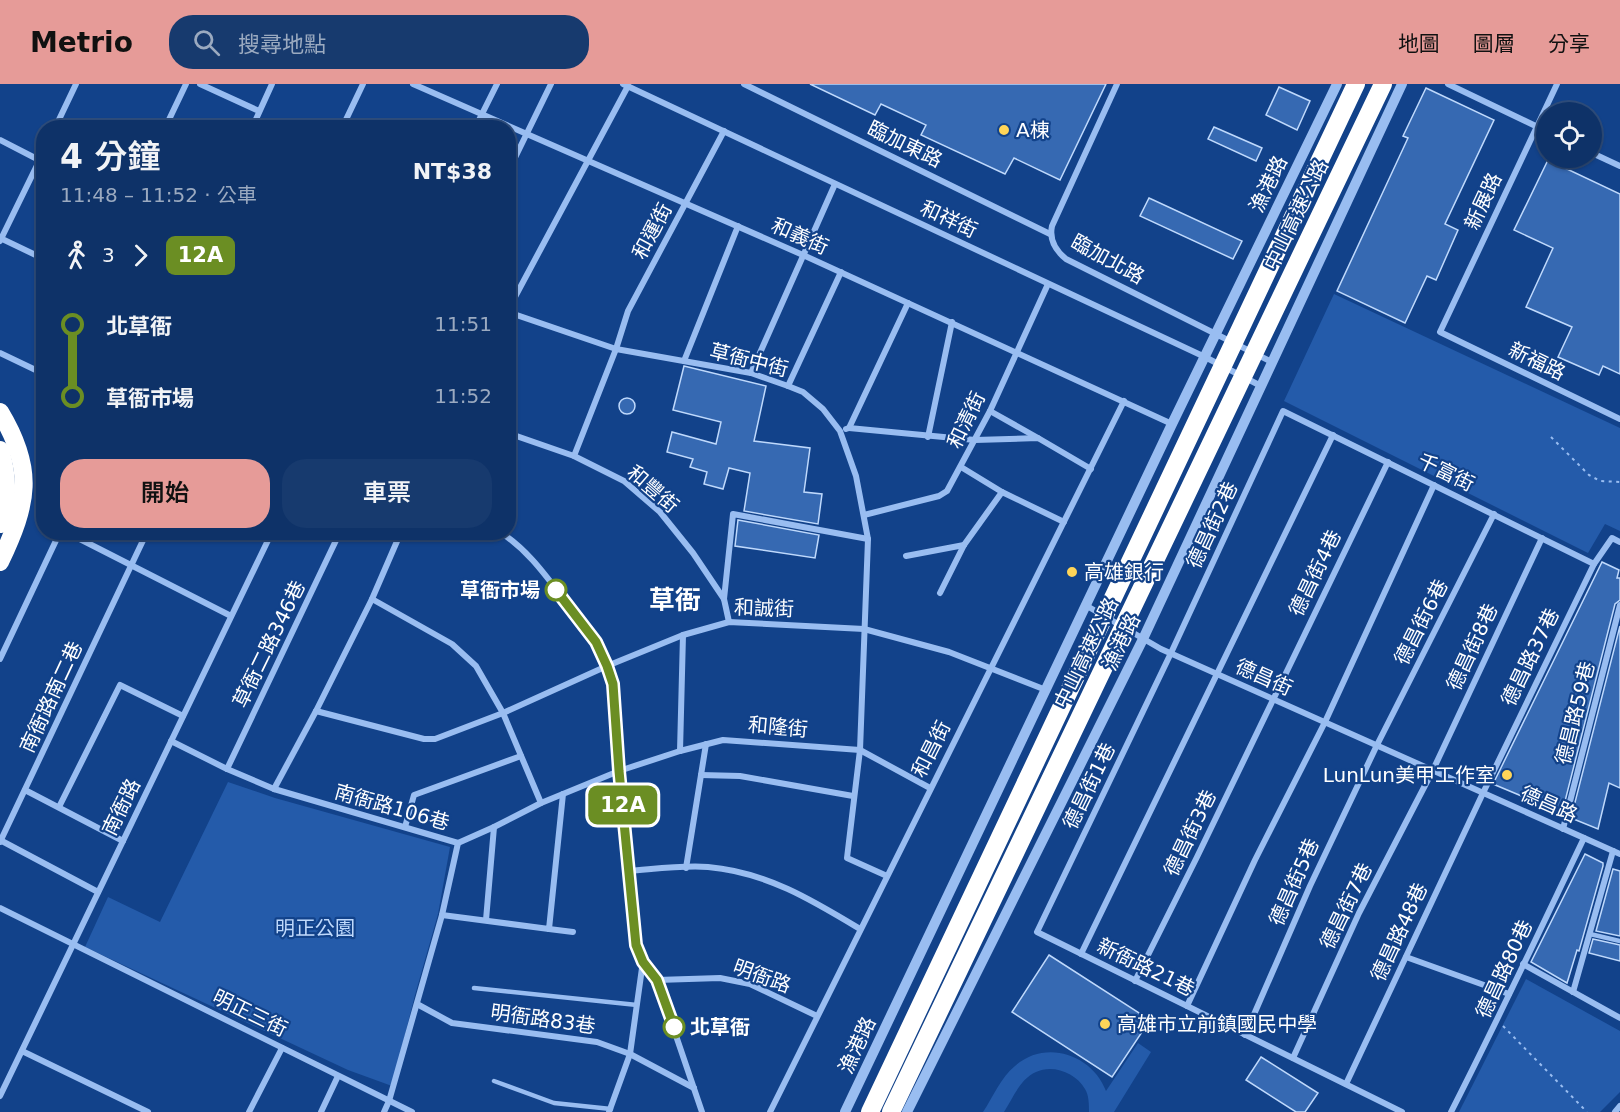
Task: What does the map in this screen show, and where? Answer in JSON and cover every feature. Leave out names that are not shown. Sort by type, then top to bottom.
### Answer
[{"type":"highway","name":"中山高速公路","points":[[870,1112],[1356,84]]},
{"type":"highway","name":"中山高速公路","points":[[891,1112],[1383,84]]},
{"type":"highway","points":[[0,412],[19,454],[24,482],[22,510],[0,562]]},
{"type":"highway","points":[[0,450],[8,488],[0,524]]},
{"type":"street","points":[[59,120],[76,84]]},
{"type":"street","points":[[169,120],[186,84]]},
{"type":"street","points":[[200,84],[259,111]]},
{"type":"street","points":[[255,120],[272,84]]},
{"type":"street","points":[[346,120],[363,84]]},
{"type":"street","name":"和義街","points":[[413,84],[496,120]]},
{"type":"street","points":[[479,120],[497,84]]},
{"type":"street","points":[[516,156],[550,84]]},
{"type":"street","name":"臨加東路","points":[[744,84],[1050,234]]},
{"type":"street","name":"臨加北路","points":[[1117,84],[1052,226],[1050,234],[1058,253],[1272,362]]},
{"type":"street","name":"漁港路","points":[[845,1112],[1172,424],[1337,84]]},
{"type":"street","name":"漁港路","points":[[907,1112],[1143,639],[1402,84]]},
{"type":"street","points":[[1448,84],[1536,126]]},
{"type":"street","name":"新展路","points":[[1548,102],[1557,84]]},
{"type":"street","points":[[516,296],[589,160],[625,85]]},
{"type":"street","name":"和祥街","points":[[625,85],[1205,357],[1261,386]]},
{"type":"street","name":"和義街","points":[[516,128],[952,322],[1172,424]]},
{"type":"street","name":"新展路","points":[[1440,332],[1536,128]]},
{"type":"street","name":"和運街","points":[[574,456],[616,349],[628,311],[724,131]]},
{"type":"street","points":[[0,140],[36,158]]},
{"type":"street","points":[[1602,158],[1620,166]]},
{"type":"street","points":[[36,166],[0,239],[36,255]]},
{"type":"street","points":[[751,373],[835,184]]},
{"type":"street","points":[[684,361],[738,226]]},
{"type":"street","points":[[788,386],[841,272]]},
{"type":"street","name":"和清街","points":[[864,515],[939,496],[947,491],[990,411],[1048,284]]},
{"type":"street","points":[[849,428],[908,303]]},
{"type":"street","name":"草衙中街","points":[[516,314],[616,349],[751,373],[788,386],[803,392],[823,409],[840,431],[855,476],[868,539],[860,750],[847,858],[887,876]]},
{"type":"street","points":[[927,437],[952,322]]},
{"type":"street","name":"新福路","points":[[1440,332],[1620,419]]},
{"type":"street","points":[[0,353],[36,370]]},
{"type":"street","name":"和昌街","points":[[770,1112],[1125,401]]},
{"type":"street","points":[[990,411],[1091,469]]},
{"type":"street","name":"千富街","points":[[1283,411],[1594,564]]},
{"type":"street","name":"德昌街2巷","points":[[1171,653],[1283,411]]},
{"type":"street","points":[[840,431],[849,428],[975,440],[1038,438]]},
{"type":"street","points":[[1081,954],[1333,435]]},
{"type":"street","name":"和豐街","points":[[516,436],[574,456],[624,482],[660,512],[693,553],[724,599],[729,622]]},
{"type":"street","name":"德昌街4巷","points":[[1272,698],[1388,462]]},
{"type":"street","points":[[961,467],[1002,492],[1064,522]]},
{"type":"street","points":[[1186,1006],[1325,722],[1434,485]]},
{"type":"street","points":[[940,592],[964,545],[1002,492]]},
{"type":"street","points":[[724,599],[733,514],[868,539]]},
{"type":"street","name":"德昌街6巷","points":[[1377,745],[1494,514]]},
{"type":"street","name":"德昌街8巷","points":[[1432,770],[1542,538]]},
{"type":"street","name":"德昌路37巷","points":[[1482,792],[1594,564],[1612,538],[1620,542]]},
{"type":"street","points":[[0,659],[56,540]]},
{"type":"street","points":[[81,540],[231,616]]},
{"type":"street","name":"南衙路南二巷","points":[[0,841],[143,540]]},
{"type":"street","name":"南衙路","points":[[0,1096],[268,540]]},
{"type":"street","name":"草衙二路346巷","points":[[227,769],[336,540]]},
{"type":"street","points":[[274,789],[372,599],[398,540]]},
{"type":"street","points":[[512,540],[533,560],[596,642],[613,684],[636,945],[643,962],[657,980],[702,1112]]},
{"type":"street","points":[[906,556],[964,545]]},
{"type":"street","points":[[372,599],[452,644],[476,666],[503,713],[541,803]]},
{"type":"street","name":"德昌路59巷","points":[[1563,828],[1620,605]]},
{"type":"street","name":"德昌街","points":[[1087,606],[1171,653],[1432,770]]},
{"type":"street","name":"和誠街","points":[[316,711],[424,739],[435,739],[503,713],[683,635],[729,622],[864,629],[949,652],[1046,690]]},
{"type":"street","points":[[680,751],[683,635]]},
{"type":"street","name":"德昌街1巷","points":[[1037,932],[1171,653]]},
{"type":"street","points":[[59,807],[120,685],[183,716]]},
{"type":"street","name":"德昌街3巷","points":[[1135,981],[1272,698]]},
{"type":"street","name":"和隆街","points":[[458,843],[541,803],[619,771],[723,740],[860,750],[930,788]]},
{"type":"street","name":"南衙路106巷","points":[[171,741],[274,789],[458,843],[442,915],[384,1112]]},
{"type":"street","points":[[686,868],[706,744]]},
{"type":"street","name":"德昌街5巷","points":[[1245,1035],[1310,886],[1377,745]]},
{"type":"street","points":[[405,827],[414,795],[521,756]]},
{"type":"street","name":"德昌路","points":[[1432,770],[1620,854]]},
{"type":"street","name":"德昌街7巷","points":[[1293,1058],[1359,913],[1432,770]]},
{"type":"street","points":[[701,775],[740,776],[854,796]]},
{"type":"street","points":[[26,790],[123,841]]},
{"type":"street","name":"德昌路48巷","points":[[1346,1084],[1482,792]]},
{"type":"street","points":[[549,929],[563,794]]},
{"type":"street","points":[[486,920],[494,827]]},
{"type":"street","name":"德昌路80巷","points":[[1450,1112],[1498,1021],[1584,838]]},
{"type":"street","points":[[0,841],[98,892]]},
{"type":"street","points":[[1573,992],[1613,851]]},
{"type":"street","points":[[629,871],[707,867],[757,876],[802,895],[860,929]]},
{"type":"street","name":"明正三街","points":[[0,908],[412,1112]]},
{"type":"street","points":[[442,915],[573,932]]},
{"type":"street","name":"新衙路21巷","points":[[1037,932],[1402,1112]]},
{"type":"street","points":[[1406,957],[1509,994]]},
{"type":"street","points":[[610,1110],[630,1054],[643,962]]},
{"type":"street","points":[[1523,964],[1620,1018]]},
{"type":"street","name":"明衙路","points":[[657,980],[720,978],[750,984],[817,1016]]},
{"type":"street","name":"明衙路83巷","points":[[417,1004],[452,1023],[597,1042],[630,1054],[694,1089]]},
{"type":"street","points":[[249,1112],[282,1048]]},
{"type":"street","points":[[22,1051],[148,1112]]},
{"type":"street","points":[[321,1112],[338,1076]]},
{"type":"street","points":[[1615,1112],[1620,1106]]},
{"type":"lane","points":[[1590,934],[1620,941]]},
{"type":"lane","points":[[474,988],[637,1005]]},
{"type":"lane","points":[[494,1081],[554,1103],[610,1110]]},
{"type":"path","points":[[1551,437],[1589,475],[1600,481],[1620,482]]},
{"type":"path","points":[[1498,1021],[1587,1112]]},
{"type":"green space","points":[[1334,294],[1620,428],[1620,531],[1605,524],[1588,553],[1284,401]]},
{"type":"green space","name":"明正公園","points":[[228,782],[275,798],[450,847],[438,914],[392,1086],[348,1070],[85,947],[108,897],[160,922]]},
{"type":"green space","points":[[1526,979],[1620,1031],[1620,1092],[1600,1112],[1459,1112]]},
{"type":"green space","points":[[1138,1043],[1151,1052],[1114,1112],[1089,1112],[1087,1094],[1081,1083],[1070,1074],[1050,1069],[1030,1075],[1017,1089],[1004,1112],[983,1112],[1005,1076],[1027,1058],[1040,1053],[1066,1054],[1090,1068],[1106,1091]]},
{"type":"building","name":"A棟","points":[[810,84],[1106,84],[1060,180],[1014,158],[1005,174],[921,135],[926,125],[881,104],[875,115]]},
{"type":"building","points":[[1279,87],[1310,101],[1297,130],[1266,115]]},
{"type":"building","points":[[1426,88],[1494,120],[1445,224],[1458,230],[1436,280],[1427,276],[1405,323],[1337,291],[1408,138],[1403,136]]},
{"type":"building","points":[[1214,127],[1262,148],[1256,161],[1208,139]]},
{"type":"building","points":[[1544,168],[1565,168],[1620,194],[1620,374],[1603,366],[1599,375],[1558,357],[1572,327],[1526,307],[1553,248],[1514,230]]},
{"type":"building","points":[[1149,198],[1242,241],[1233,259],[1140,216]]},
{"type":"building","points":[[684,366],[766,386],[754,441],[810,448],[804,492],[822,494],[818,524],[744,511],[750,473],[729,468],[723,489],[704,484],[707,472],[690,467],[693,459],[667,452],[672,432],[716,444],[721,422],[673,410]]},
{"type":"building","points":[[624,398],[630,398],[635,406],[633,412],[624,414],[619,409],[619,403]]},
{"type":"building","points":[[738,520],[819,535],[815,558],[735,546]]},
{"type":"building","points":[[1602,562],[1619,570],[1617,578],[1620,578],[1620,600],[1615,604],[1562,813],[1493,784]]},
{"type":"building","points":[[1620,626],[1620,788],[1609,783],[1598,829],[1571,818]]},
{"type":"building","points":[[1585,854],[1603,863],[1603,866],[1579,951],[1577,950],[1567,983],[1531,962]]},
{"type":"building","points":[[1613,869],[1620,871],[1620,936],[1596,931]]},
{"type":"building","points":[[1593,939],[1620,945],[1620,961],[1589,953]]},
{"type":"building","points":[[1049,955],[1150,1020],[1112,1077],[1012,1012]]},
{"type":"building","points":[[1261,1057],[1318,1093],[1305,1112],[1296,1112],[1246,1080]]},
{"type":"bus line","name":"12A","points":[[556,590],[596,642],[613,684],[636,945],[643,962],[657,980],[674,1027]]},
{"type":"place","name":"A棟","points":[[1004,130]]},
{"type":"place","name":"高雄銀行","points":[[1072,572]]},
{"type":"place","name":"草衙市場","points":[[556,590]]},
{"type":"place","name":"LunLun美甲工作室","points":[[1507,775]]},
{"type":"place","name":"高雄市立前鎮國民中學","points":[[1105,1024]]},
{"type":"place","name":"北草衙","points":[[674,1027]]},
{"type":"district","name":"草衙","points":[[675,600]]}]
